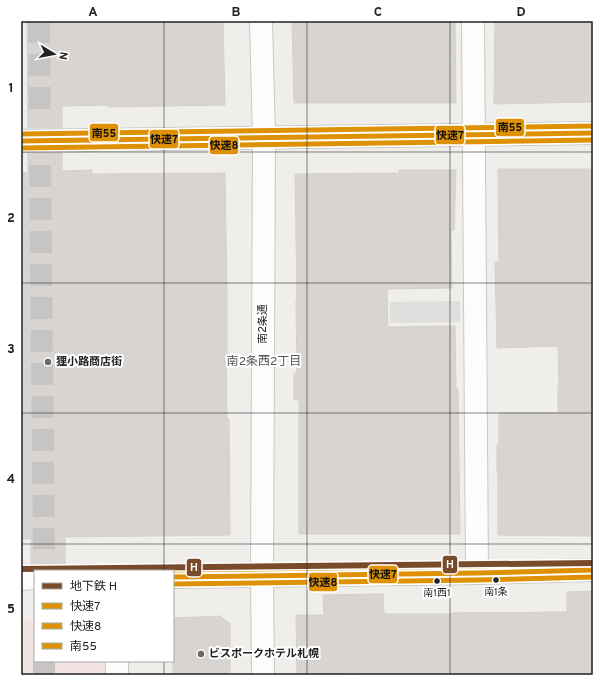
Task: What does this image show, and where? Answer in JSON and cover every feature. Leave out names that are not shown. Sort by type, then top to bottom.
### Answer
[{"type":"street","name":"南2条通","points":[[261,21],[264,138],[263,675]]},
{"type":"street","points":[[473,21],[477,573]]},
{"type":"street","points":[[21,141],[475,136],[593,133]]},
{"type":"street","points":[[174,577],[593,570]]},
{"type":"street","points":[[21,578],[34,578]]},
{"type":"street","points":[[117,662],[117,675]]},
{"type":"shaded area","points":[[460,301],[460,322],[390,323],[390,302]]},
{"type":"shaded area","points":[[21,620],[34,620],[34,662],[111,662],[111,675],[21,675]]},
{"type":"building","points":[[27,21],[223,21],[225,105],[108,107],[108,105],[62,106],[62,128],[28,128]]},
{"type":"building","points":[[292,21],[455,21],[456,103],[294,103]]},
{"type":"building","points":[[495,21],[593,21],[593,102],[494,104]]},
{"type":"building","points":[[28,153],[62,153],[62,171],[92,170],[92,174],[225,173],[227,294],[226,354],[227,419],[229,419],[230,535],[65,537],[65,570],[44,570],[40,567],[31,566],[31,539],[21,539],[21,173],[28,173]]},
{"type":"building","points":[[498,169],[593,169],[593,536],[498,535],[497,444],[499,444],[499,413],[558,413],[559,386],[558,346],[497,348],[495,262],[499,262]]},
{"type":"building","points":[[399,170],[456,170],[454,230],[451,230],[452,288],[387,289],[388,327],[455,326],[456,389],[458,389],[460,534],[299,534],[299,400],[294,400],[294,373],[297,373],[295,174],[399,173]]},
{"type":"building","points":[[593,591],[593,675],[297,674],[296,615],[324,615],[323,595],[383,594],[384,613],[386,614],[451,614],[567,612],[567,592]]},
{"type":"building","points":[[220,616],[230,624],[230,675],[173,675],[174,618]]},
{"type":"tunnel","points":[[39,21],[40,118]]},
{"type":"tunnel","points":[[40,165],[44,549]]},
{"type":"tunnel","points":[[44,662],[44,675]]},
{"type":"metro line","name":"H","points":[[21,569],[593,563]]},
{"type":"transit line","name":"南55","points":[[21,134],[593,126]]},
{"type":"transit line","name":"快速7","points":[[21,141],[593,133]]},
{"type":"transit line","name":"快速8","points":[[21,148],[593,140]]},
{"type":"transit line","name":"南55","points":[[173,570],[593,563]]},
{"type":"transit line","name":"快速7","points":[[174,577],[593,570]]},
{"type":"transit line","name":"快速8","points":[[174,584],[593,577]]},
{"type":"place","name":"狸小路商店街","points":[[48,362]]},
{"type":"place","name":"南1条","points":[[496,580]]},
{"type":"place","name":"南1西1","points":[[437,581]]},
{"type":"place","name":"ビスポークホテル札幌","points":[[201,654]]},
{"type":"district","name":"南2条西2丁目","points":[[264,362]]}]
